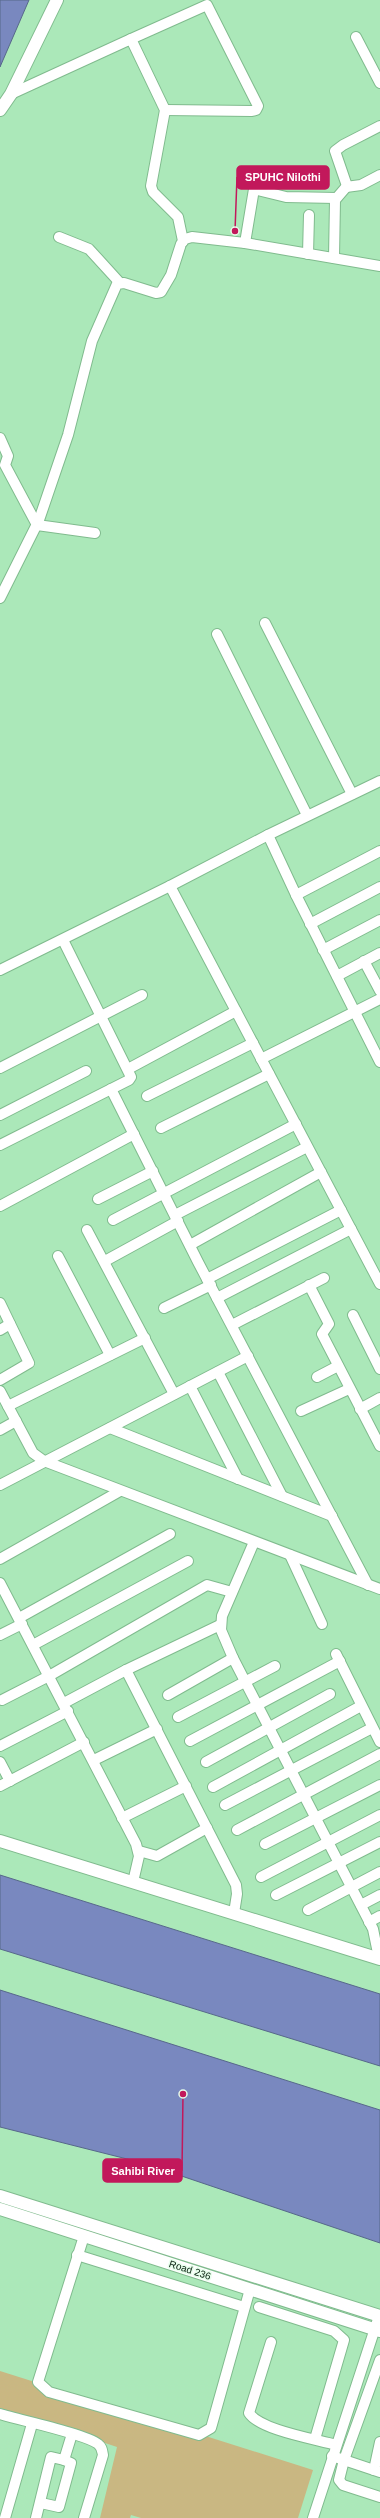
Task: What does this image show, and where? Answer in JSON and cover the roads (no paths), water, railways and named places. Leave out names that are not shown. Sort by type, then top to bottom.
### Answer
[{"type":"street","points":[[0,110],[11,94],[51,6],[57,0]]},
{"type":"street","points":[[11,94],[207,5],[258,106],[256,110],[252,111],[165,110]]},
{"type":"street","points":[[356,37],[380,83]]},
{"type":"street","points":[[59,237],[89,249],[120,283],[156,293],[161,292],[171,274],[183,241],[178,217],[153,192],[151,186],[165,110],[131,39]]},
{"type":"street","points":[[346,187],[345,177],[335,156],[336,150],[380,126]]},
{"type":"street","points":[[334,258],[334,206],[336,198],[346,187],[361,185],[380,175]]},
{"type":"street","points":[[245,244],[254,189],[286,197],[336,198]]},
{"type":"street","points":[[308,254],[309,215]]},
{"type":"street","points":[[183,241],[192,237],[380,266]]},
{"type":"street","points":[[0,598],[37,525],[68,435],[92,341],[113,289],[120,283]]},
{"type":"street","points":[[0,438],[8,456],[5,465],[37,525]]},
{"type":"street","points":[[37,525],[95,533]]},
{"type":"street","points":[[265,623],[352,794]]},
{"type":"street","points":[[217,634],[307,815]]},
{"type":"street","points":[[0,970],[170,886],[307,815],[380,781]]},
{"type":"street","points":[[268,835],[310,924],[380,1062]]},
{"type":"street","points":[[296,895],[380,851]]},
{"type":"street","points":[[170,886],[380,1284]]},
{"type":"street","points":[[310,924],[380,887]]},
{"type":"street","points":[[323,950],[380,920]]},
{"type":"street","points":[[0,1145],[130,1079],[128,1069],[63,940]]},
{"type":"street","points":[[337,976],[380,953]]},
{"type":"street","points":[[364,961],[380,991]]},
{"type":"street","points":[[0,1068],[142,995]]},
{"type":"street","points":[[261,1059],[380,999]]},
{"type":"street","points":[[128,1069],[236,1011]]},
{"type":"street","points":[[147,1096],[252,1042]]},
{"type":"street","points":[[0,1115],[86,1071]]},
{"type":"street","points":[[161,1128],[269,1074]]},
{"type":"street","points":[[111,1089],[217,1298],[368,1585]]},
{"type":"street","points":[[114,1220],[296,1124]]},
{"type":"street","points":[[0,1206],[134,1134]]},
{"type":"street","points":[[104,1261],[176,1218],[308,1146]]},
{"type":"street","points":[[98,1199],[153,1171]]},
{"type":"street","points":[[190,1245],[321,1172]]},
{"type":"street","points":[[164,1308],[341,1210]]},
{"type":"street","points":[[217,1298],[351,1229]]},
{"type":"street","points":[[87,1230],[174,1394]]},
{"type":"street","points":[[58,1256],[110,1355]]},
{"type":"street","points":[[232,1325],[324,1278]]},
{"type":"street","points":[[309,1285],[329,1324],[322,1334],[349,1389],[380,1446]]},
{"type":"street","points":[[0,1303],[29,1363],[0,1380]]},
{"type":"street","points":[[353,1315],[380,1369]]},
{"type":"street","points":[[0,1330],[10,1324]]},
{"type":"street","points":[[8,1406],[145,1338]]},
{"type":"street","points":[[0,1485],[248,1356]]},
{"type":"street","points":[[317,1377],[338,1366]]},
{"type":"street","points":[[218,1372],[282,1496]]},
{"type":"street","points":[[190,1386],[238,1478]]},
{"type":"street","points":[[301,1410],[349,1389]]},
{"type":"street","points":[[0,1391],[33,1453],[44,1461],[380,1589]]},
{"type":"street","points":[[360,1409],[380,1398]]},
{"type":"street","points":[[0,1430],[16,1421]]},
{"type":"street","points":[[110,1428],[332,1516]]},
{"type":"street","points":[[0,1559],[120,1491]]},
{"type":"street","points":[[0,1635],[20,1621],[170,1534]]},
{"type":"street","points":[[0,1841],[379,1958],[375,1937],[361,1905],[282,1749],[233,1658],[220,1625],[232,1592],[254,1542]]},
{"type":"street","points":[[290,1555],[322,1624]]},
{"type":"street","points":[[33,1645],[188,1560]]},
{"type":"street","points":[[0,1583],[3,1596],[20,1621],[33,1645],[94,1760],[139,1851],[133,1882]]},
{"type":"street","points":[[2,1700],[49,1676],[207,1585],[232,1592]]},
{"type":"street","points":[[0,1746],[126,1670],[220,1625]]},
{"type":"street","points":[[168,1695],[233,1658]]},
{"type":"street","points":[[190,1741],[338,1658],[380,1742]]},
{"type":"street","points":[[178,1717],[274,1666]]},
{"type":"street","points":[[126,1670],[236,1885],[237,1894],[234,1913]]},
{"type":"street","points":[[206,1762],[330,1694]]},
{"type":"street","points":[[213,1787],[361,1706]]},
{"type":"street","points":[[225,1806],[372,1728]]},
{"type":"street","points":[[94,1760],[157,1729]]},
{"type":"street","points":[[0,1786],[84,1742]]},
{"type":"street","points":[[237,1830],[305,1796],[380,1754]]},
{"type":"street","points":[[0,1762],[10,1781]]},
{"type":"street","points":[[265,1844],[380,1785]]},
{"type":"street","points":[[122,1818],[186,1786]]},
{"type":"street","points":[[261,1877],[380,1815]]},
{"type":"street","points":[[139,1851],[153,1856],[160,1855],[207,1828]]},
{"type":"street","points":[[276,1894],[380,1842]]},
{"type":"street","points":[[308,1910],[380,1872]]},
{"type":"street","points":[[361,1905],[380,1895]]},
{"type":"street","points":[[369,1922],[380,1916]]},
{"type":"street","points":[[0,2196],[380,2316],[377,2330],[332,2456],[312,2518]]},
{"type":"street","name":"Road 236","points":[[0,2209],[377,2330]]},
{"type":"street","points":[[84,2236],[38,2382],[49,2392],[199,2435],[205,2434],[211,2428],[250,2289]]},
{"type":"street","points":[[77,2255],[244,2308]]},
{"type":"street","points":[[258,2307],[334,2331],[344,2340],[314,2439]]},
{"type":"street","points":[[271,2342],[249,2413],[257,2422],[336,2445]]},
{"type":"street","points":[[380,2360],[344,2460],[339,2480],[340,2483],[380,2497]]},
{"type":"street","points":[[0,2414],[72,2434],[97,2443],[102,2449],[103,2455],[84,2518]]},
{"type":"street","points":[[5,2518],[32,2424]]},
{"type":"street","points":[[64,2460],[72,2434]]},
{"type":"street","points":[[332,2456],[377,2471],[380,2442]]},
{"type":"street","points":[[36,2518],[41,2503],[51,2457],[71,2463],[59,2507],[41,2503]]},
{"type":"water","points":[[0,0],[29,0],[0,67]]},
{"type":"water","points":[[0,1875],[380,1994],[380,2066],[0,1949]]},
{"type":"water","points":[[0,1990],[380,2110],[380,2243],[143,2163],[0,2127]]},
{"type":"place","name":"SPUHC Nilothi","points":[[235,231]]},
{"type":"place","name":"Sahibi River","points":[[183,2094]]}]
